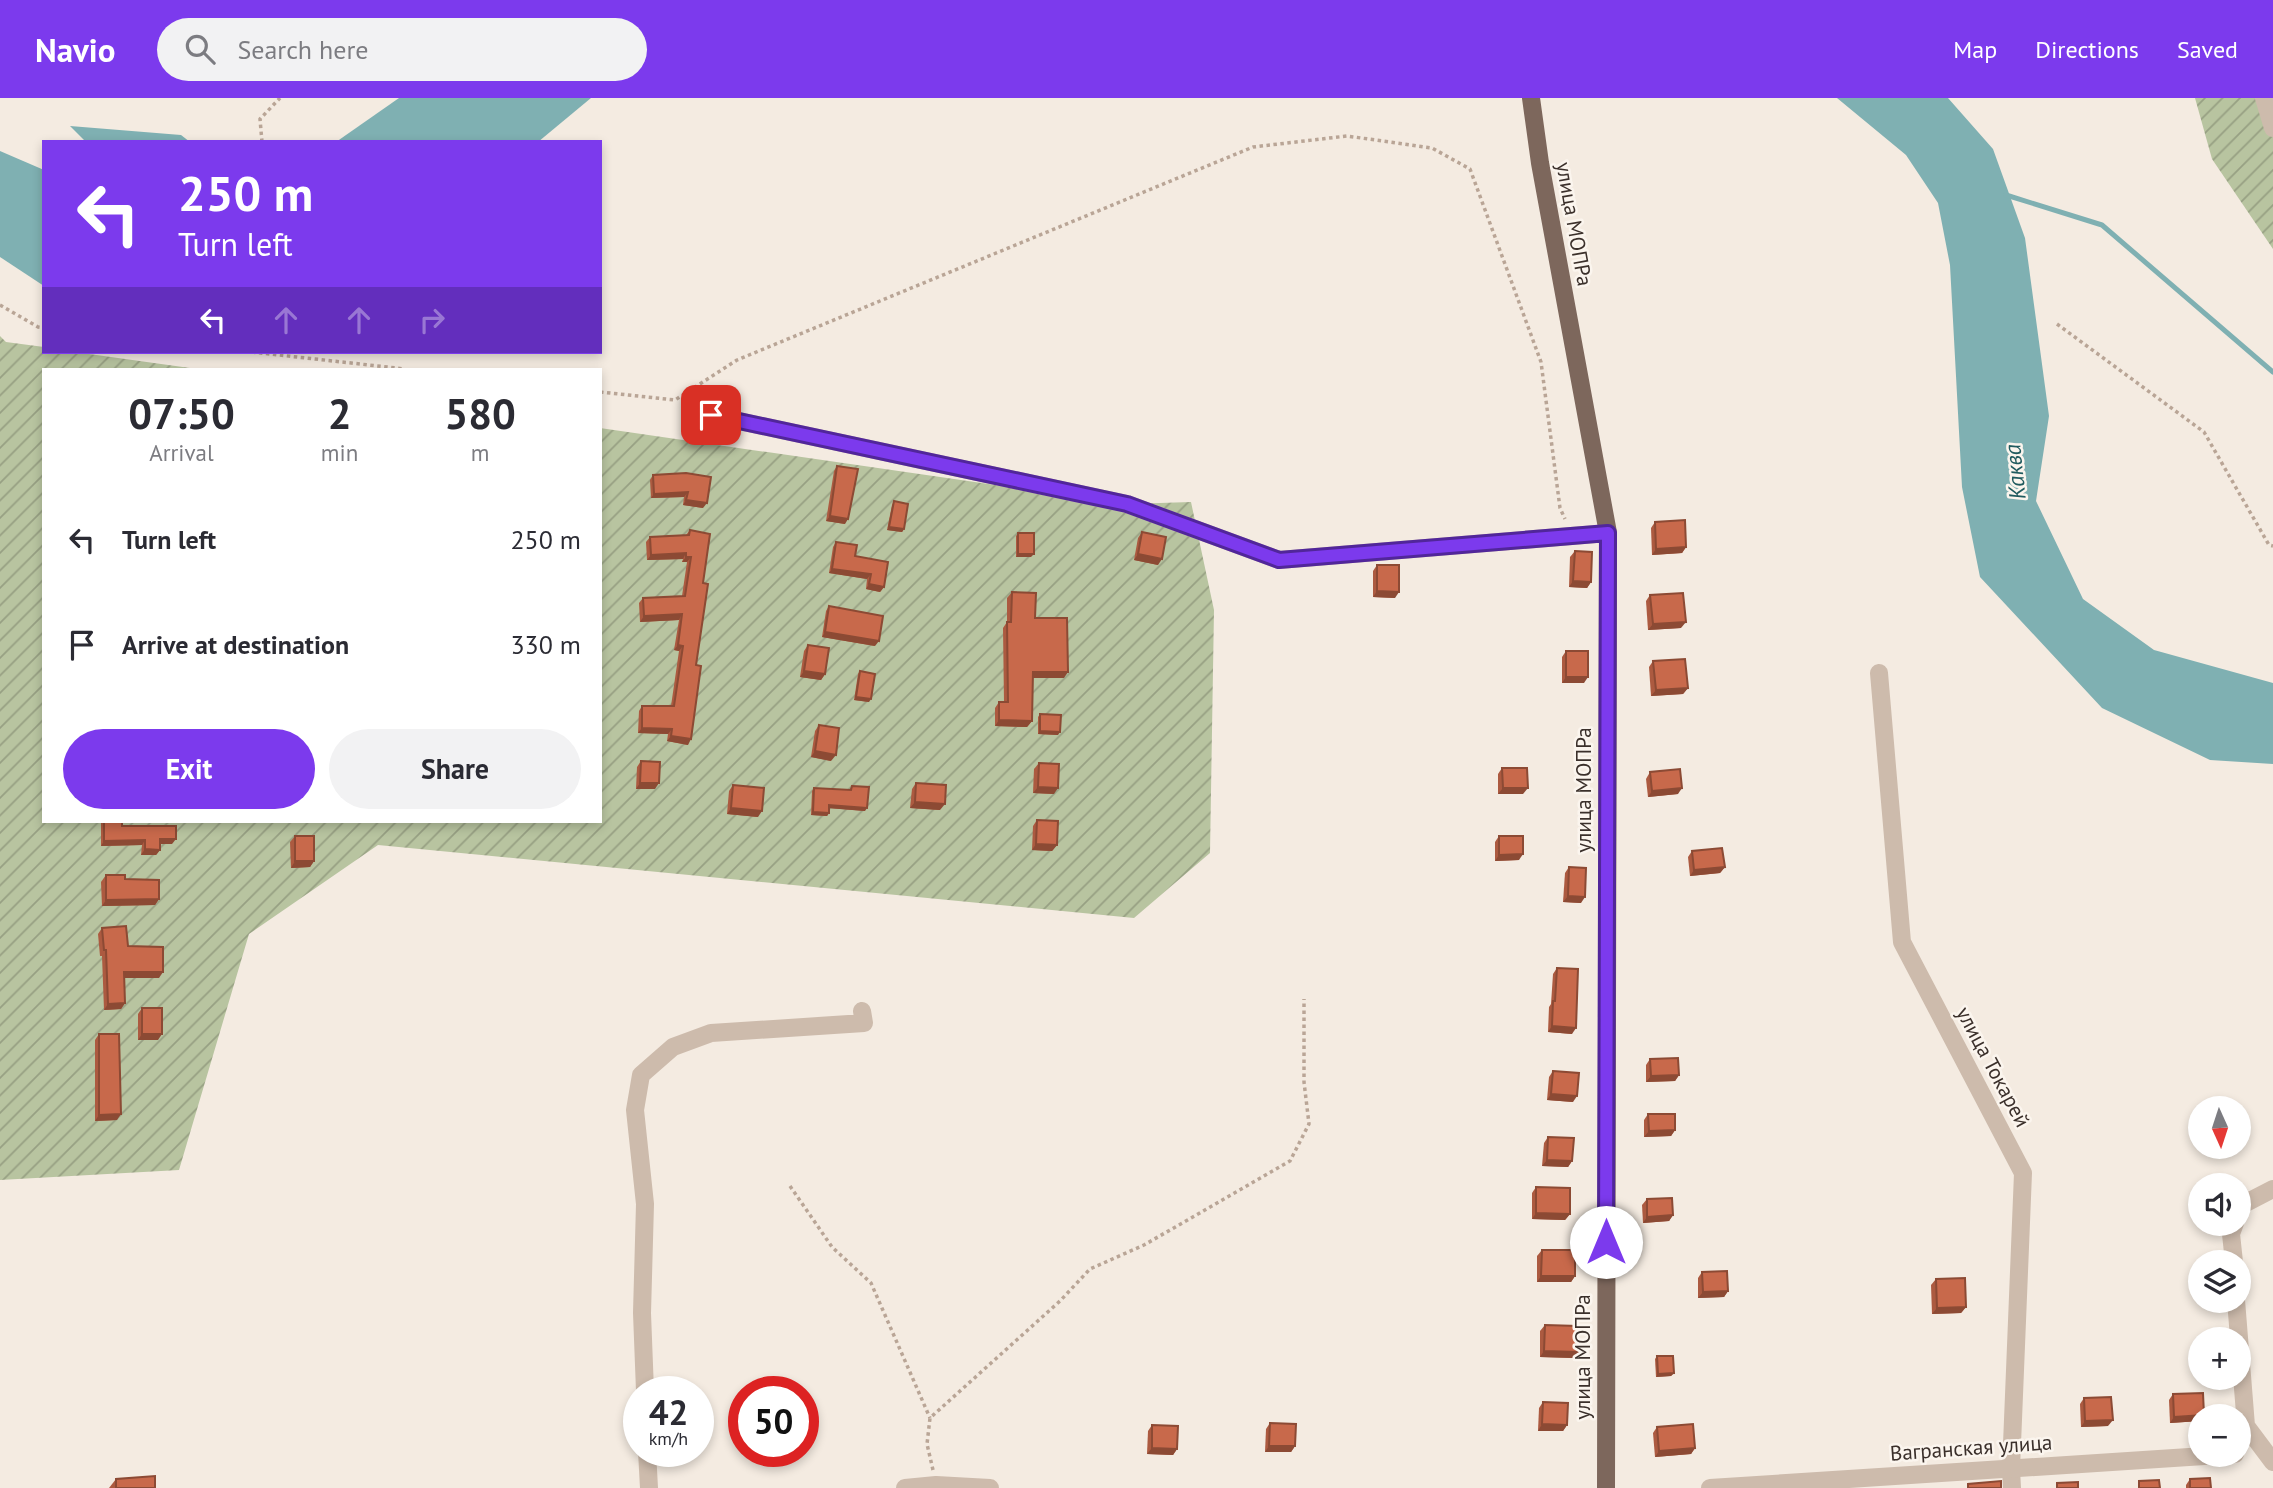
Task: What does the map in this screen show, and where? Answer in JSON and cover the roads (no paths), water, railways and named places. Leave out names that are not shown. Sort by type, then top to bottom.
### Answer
[{"type":"main road","name":"улица МОПРа","points":[[1531,98],[1540,163],[1608,533],[1606,1488]]},
{"type":"street","points":[[2264,98],[2273,128]]},
{"type":"street","points":[[711,415],[1127,504],[1279,560],[1608,533]]},
{"type":"street","name":"улица Токарей","points":[[1879,673],[1902,942],[2023,1173],[2012,1488]]},
{"type":"street","points":[[644,1376],[642,1313],[645,1204],[635,1110],[640,1075],[673,1047],[711,1033],[864,1023],[862,1010]]},
{"type":"street","points":[[2251,1200],[2273,1189]]},
{"type":"street","points":[[2237,1313],[2246,1426],[2271,1455]]},
{"type":"street","name":"Вагранская улица","points":[[2251,1454],[2271,1455]]},
{"type":"street","name":"Вагранская улица","points":[[1710,1488],[2188,1457]]},
{"type":"street","points":[[648,1467],[649,1488]]},
{"type":"street","points":[[905,1488],[936,1485],[990,1488]]},
{"type":"water","points":[[399,98],[591,98],[540,140],[339,140]]},
{"type":"water","name":"Каква","points":[[1837,98],[1948,98],[1993,149],[2025,238],[2049,416],[2036,501],[2083,599],[2154,650],[2273,683],[2273,764],[2210,760],[2102,708],[1980,577],[1962,487],[1950,265],[1938,203],[1906,155]]},
{"type":"water","points":[[70,126],[181,135],[187,140],[84,140]]},
{"type":"water","points":[[0,151],[42,169],[42,285],[0,257]]},
{"type":"waterway","points":[[2006,195],[2102,225],[2273,372]]}]
